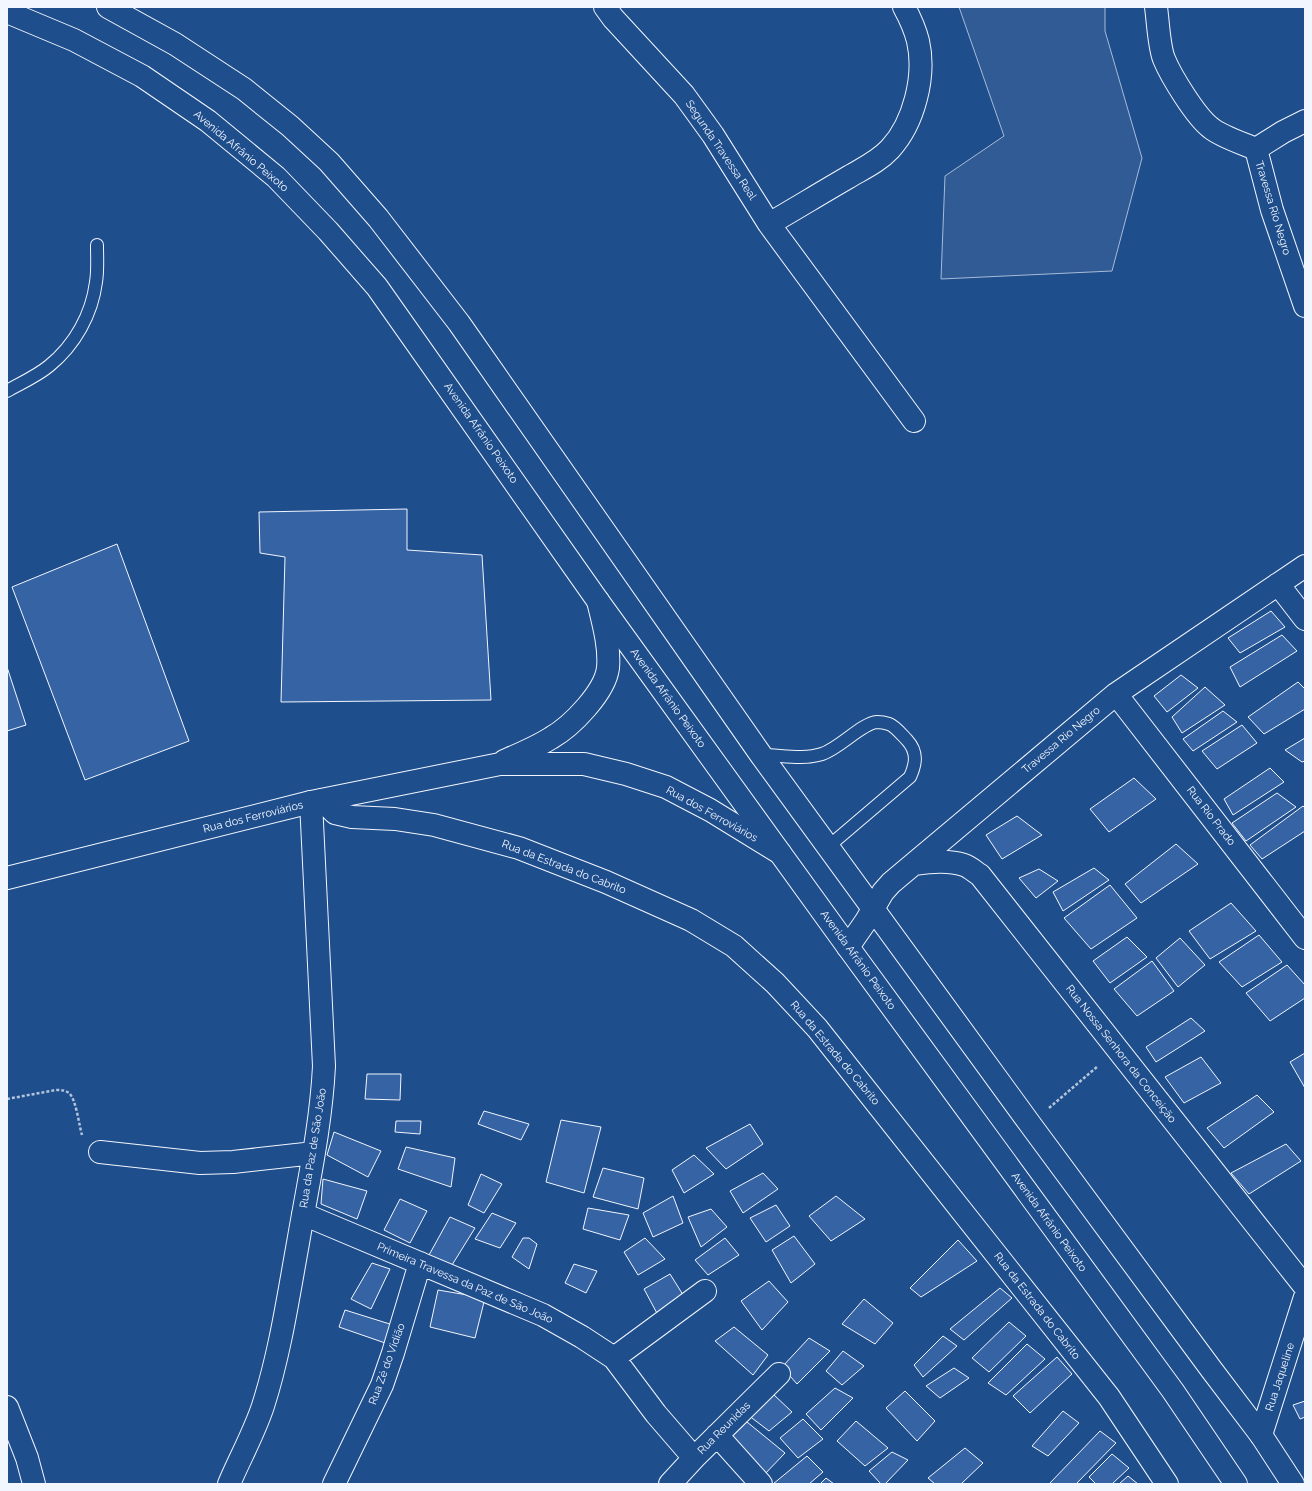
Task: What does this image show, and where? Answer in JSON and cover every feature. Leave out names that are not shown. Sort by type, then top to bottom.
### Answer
[{"type":"street","points":[[108,7],[175,44],[244,89],[290,126],[323,157],[387,231],[459,323],[761,755],[829,846],[873,909],[1030,1124],[1261,1435],[1293,1484]]},
{"type":"street","name":"Segunda Travessa Real","points":[[605,7],[613,18],[684,95],[713,135],[769,224],[914,421]]},
{"type":"street","points":[[769,224],[875,163],[890,150],[903,132],[912,111],[919,86],[920,64],[918,41],[904,7]]},
{"type":"street","name":"Travessa Rio Negro","points":[[1156,7],[1164,58],[1173,77],[1194,109],[1211,128],[1231,139],[1256,149],[1272,210],[1305,306]]},
{"type":"street","name":"Avenida Afrânio Peixoto","points":[[7,12],[74,40],[142,76],[208,121],[276,177],[328,231],[377,287],[598,601],[848,947],[1173,1391],[1236,1484]]},
{"type":"street","points":[[1256,149],[1283,132],[1305,121]]},
{"type":"street","name":"Travessa Rio Negro","points":[[848,947],[891,883],[1116,694],[1305,566]]},
{"type":"street","points":[[1278,584],[1305,619]]},
{"type":"street","name":"Rua dos Ferroviários","points":[[500,764],[552,738],[578,717],[598,694],[608,668],[606,641],[598,601]]},
{"type":"street","name":"Rua Rio Prado","points":[[1116,694],[1305,938]]},
{"type":"street","name":"Rua dos Ferroviários","points":[[7,878],[317,801],[500,764],[584,764],[626,774],[672,790],[710,810],[780,853]]},
{"type":"street","name":"Rua da Paz de São João","points":[[229,1484],[262,1408],[273,1374],[314,1153],[322,1098],[324,1066],[317,801]]},
{"type":"street","name":"Rua da Estrada do Cabrito","points":[[317,801],[335,813],[352,817],[395,819],[434,825],[519,848],[606,882],[691,920],[734,946],[775,983],[817,1028],[1109,1398],[1167,1484]]},
{"type":"street","name":"Rua Nossa Senhora da Conceição","points":[[914,864],[937,861],[951,862],[965,865],[980,875],[1305,1287]]},
{"type":"street","points":[[100,1152],[200,1163],[233,1162],[314,1153]]},
{"type":"street","name":"Primeira Travessa da Paz de São João","points":[[303,1214],[543,1315],[582,1337],[614,1358],[656,1414],[694,1458]]},
{"type":"street","name":"Rua Zé do Vidião","points":[[334,1484],[382,1385],[393,1354],[420,1263]]},
{"type":"street","points":[[614,1358],[705,1291]]},
{"type":"street","name":"Rua Jaqueline","points":[[1261,1435],[1305,1297]]},
{"type":"street","name":"Rua Reunidas","points":[[670,1484],[694,1458],[779,1374]]},
{"type":"street","points":[[7,1408],[34,1484]]},
{"type":"street","points":[[717,1435],[761,1484]]},
{"type":"lane","points":[[7,391],[48,367],[61,356],[76,336],[90,310],[97,281],[97,245]]},
{"type":"lane","points":[[761,755],[807,756],[821,754],[834,749],[866,726],[877,722],[891,725],[909,742],[915,755],[915,766],[910,777],[829,846]]},
{"type":"path","points":[[1030,1124],[1118,1050]]},
{"type":"path","points":[[7,1099],[56,1090],[64,1090],[73,1098],[83,1141],[92,1149],[100,1152]]},
{"type":"shaded area","points":[[959,7],[1105,7],[1105,31],[1142,158],[1112,271],[941,279],[945,176],[1004,136]]},
{"type":"building","points":[[407,509],[407,550],[482,555],[491,700],[281,702],[285,557],[260,553],[259,512]]},
{"type":"building","points":[[117,544],[189,741],[85,780],[12,587]]},
{"type":"building","points":[[1271,611],[1285,627],[1240,653],[1228,638]]},
{"type":"building","points":[[1282,635],[1297,651],[1240,687],[1230,667]]},
{"type":"building","points":[[7,667],[26,725],[7,731]]},
{"type":"building","points":[[1181,675],[1198,688],[1167,712],[1154,696]]},
{"type":"building","points":[[1298,682],[1305,689],[1305,709],[1264,734],[1248,717]]},
{"type":"building","points":[[1205,687],[1225,705],[1182,733],[1172,717]]},
{"type":"building","points":[[1223,711],[1237,722],[1193,751],[1183,739]]},
{"type":"building","points":[[1242,725],[1257,743],[1217,769],[1202,751]]},
{"type":"building","points":[[1305,738],[1305,761],[1302,762],[1285,750]]},
{"type":"building","points":[[1270,768],[1284,782],[1233,815],[1224,799]]},
{"type":"building","points":[[1134,778],[1156,799],[1109,832],[1090,809]]},
{"type":"building","points":[[1277,793],[1296,807],[1246,841],[1232,823]]},
{"type":"building","points":[[1303,806],[1305,808],[1305,831],[1262,859],[1250,845]]},
{"type":"building","points":[[1017,816],[1042,835],[1002,859],[986,835]]},
{"type":"building","points":[[1176,844],[1198,864],[1141,903],[1125,884]]},
{"type":"building","points":[[1094,868],[1109,880],[1063,911],[1053,892]]},
{"type":"building","points":[[1039,869],[1058,881],[1036,898],[1019,878]]},
{"type":"building","points":[[1110,885],[1137,918],[1091,949],[1064,918]]},
{"type":"building","points":[[1231,903],[1256,931],[1210,959],[1189,931]]},
{"type":"building","points":[[1259,935],[1282,962],[1242,987],[1219,962]]},
{"type":"building","points":[[1127,937],[1147,957],[1110,983],[1093,961]]},
{"type":"building","points":[[1180,938],[1205,965],[1178,987],[1156,958]]},
{"type":"building","points":[[1152,961],[1174,991],[1137,1016],[1114,989]]},
{"type":"building","points":[[1287,965],[1305,985],[1305,998],[1270,1021],[1246,993]]},
{"type":"building","points":[[1191,1018],[1205,1031],[1156,1062],[1146,1047]]},
{"type":"building","points":[[1305,1053],[1305,1088],[1290,1062]]},
{"type":"building","points":[[1201,1057],[1221,1083],[1184,1103],[1165,1077]]},
{"type":"building","points":[[367,1074],[401,1074],[400,1100],[365,1099]]},
{"type":"building","points":[[1257,1095],[1274,1112],[1224,1148],[1207,1128]]},
{"type":"building","points":[[484,1111],[529,1124],[521,1140],[478,1124]]},
{"type":"building","points":[[561,1120],[601,1127],[584,1193],[546,1182]]},
{"type":"building","points":[[396,1121],[421,1121],[420,1134],[395,1132]]},
{"type":"building","points":[[750,1124],[763,1144],[726,1169],[706,1148]]},
{"type":"building","points":[[334,1132],[381,1151],[368,1177],[327,1155]]},
{"type":"building","points":[[1286,1144],[1301,1161],[1249,1194],[1231,1173]]},
{"type":"building","points":[[406,1147],[455,1158],[451,1187],[398,1169]]},
{"type":"building","points":[[694,1155],[714,1174],[684,1193],[672,1170]]},
{"type":"building","points":[[603,1168],[644,1178],[638,1209],[593,1197]]},
{"type":"building","points":[[763,1173],[778,1189],[743,1213],[730,1191]]},
{"type":"building","points":[[481,1174],[502,1184],[484,1213],[468,1205]]},
{"type":"building","points":[[323,1179],[367,1191],[357,1219],[321,1204]]},
{"type":"building","points":[[673,1196],[683,1223],[653,1237],[643,1213]]},
{"type":"building","points":[[836,1196],[865,1219],[831,1241],[809,1216]]},
{"type":"building","points":[[400,1199],[427,1211],[410,1243],[384,1230]]},
{"type":"building","points":[[776,1205],[790,1226],[766,1242],[750,1218]]},
{"type":"building","points":[[588,1208],[629,1215],[620,1240],[583,1229]]},
{"type":"building","points":[[711,1209],[727,1227],[701,1247],[688,1217]]},
{"type":"building","points":[[492,1213],[516,1223],[500,1248],[475,1239]]},
{"type":"building","points":[[450,1217],[475,1228],[452,1265],[429,1255]]},
{"type":"building","points":[[794,1236],[815,1264],[791,1283],[772,1250]]},
{"type":"building","points":[[523,1238],[529,1238],[537,1244],[529,1269],[512,1257]]},
{"type":"building","points":[[645,1238],[665,1259],[638,1275],[624,1252]]},
{"type":"building","points":[[725,1238],[739,1255],[708,1275],[695,1260]]},
{"type":"building","points":[[958,1240],[977,1261],[921,1297],[910,1288]]},
{"type":"building","points":[[372,1263],[390,1269],[371,1309],[351,1299]]},
{"type":"building","points":[[574,1264],[597,1271],[586,1293],[565,1283]]},
{"type":"building","points":[[670,1274],[685,1298],[659,1317],[644,1289]]},
{"type":"building","points":[[769,1281],[788,1302],[762,1330],[741,1301]]},
{"type":"building","points":[[1000,1288],[1012,1298],[964,1340],[950,1329]]},
{"type":"building","points":[[438,1290],[485,1298],[475,1338],[430,1327]]},
{"type":"building","points":[[864,1299],[893,1323],[875,1344],[842,1324]]},
{"type":"building","points":[[345,1310],[393,1325],[388,1344],[339,1327]]},
{"type":"building","points":[[1009,1322],[1026,1336],[989,1372],[972,1358]]},
{"type":"building","points":[[734,1327],[768,1355],[753,1375],[715,1341]]},
{"type":"building","points":[[943,1336],[957,1346],[923,1377],[914,1365]]},
{"type":"building","points":[[809,1338],[830,1351],[797,1384],[782,1367]]},
{"type":"building","points":[[1027,1344],[1045,1359],[1006,1395],[988,1383]]},
{"type":"building","points":[[843,1351],[864,1366],[842,1385],[826,1371]]},
{"type":"building","points":[[1057,1357],[1072,1374],[1030,1413],[1013,1396]]},
{"type":"building","points":[[954,1368],[969,1378],[940,1398],[926,1386]]},
{"type":"building","points":[[835,1388],[853,1398],[821,1430],[806,1414]]},
{"type":"building","points":[[905,1391],[935,1421],[917,1441],[886,1408]]},
{"type":"building","points":[[772,1393],[792,1412],[769,1431],[748,1415]]},
{"type":"building","points":[[1305,1401],[1305,1417],[1300,1419],[1293,1405]]},
{"type":"building","points":[[1063,1411],[1079,1423],[1048,1456],[1032,1446]]},
{"type":"building","points":[[803,1419],[823,1439],[798,1458],[780,1438]]},
{"type":"building","points":[[856,1421],[888,1448],[865,1466],[837,1441]]},
{"type":"building","points":[[747,1422],[785,1453],[762,1477],[731,1437]]},
{"type":"building","points":[[1100,1431],[1116,1443],[1076,1484],[1049,1484]]},
{"type":"building","points":[[965,1448],[983,1463],[961,1484],[935,1484],[928,1478]]},
{"type":"building","points":[[892,1452],[908,1460],[885,1484],[881,1484],[869,1471]]},
{"type":"building","points":[[1112,1454],[1129,1468],[1112,1484],[1096,1484],[1089,1477]]},
{"type":"building","points":[[807,1456],[823,1472],[809,1484],[773,1484]]},
{"type":"building","points":[[1128,1476],[1138,1484],[1119,1484]]},
{"type":"building","points":[[826,1478],[834,1484],[820,1484]]}]
